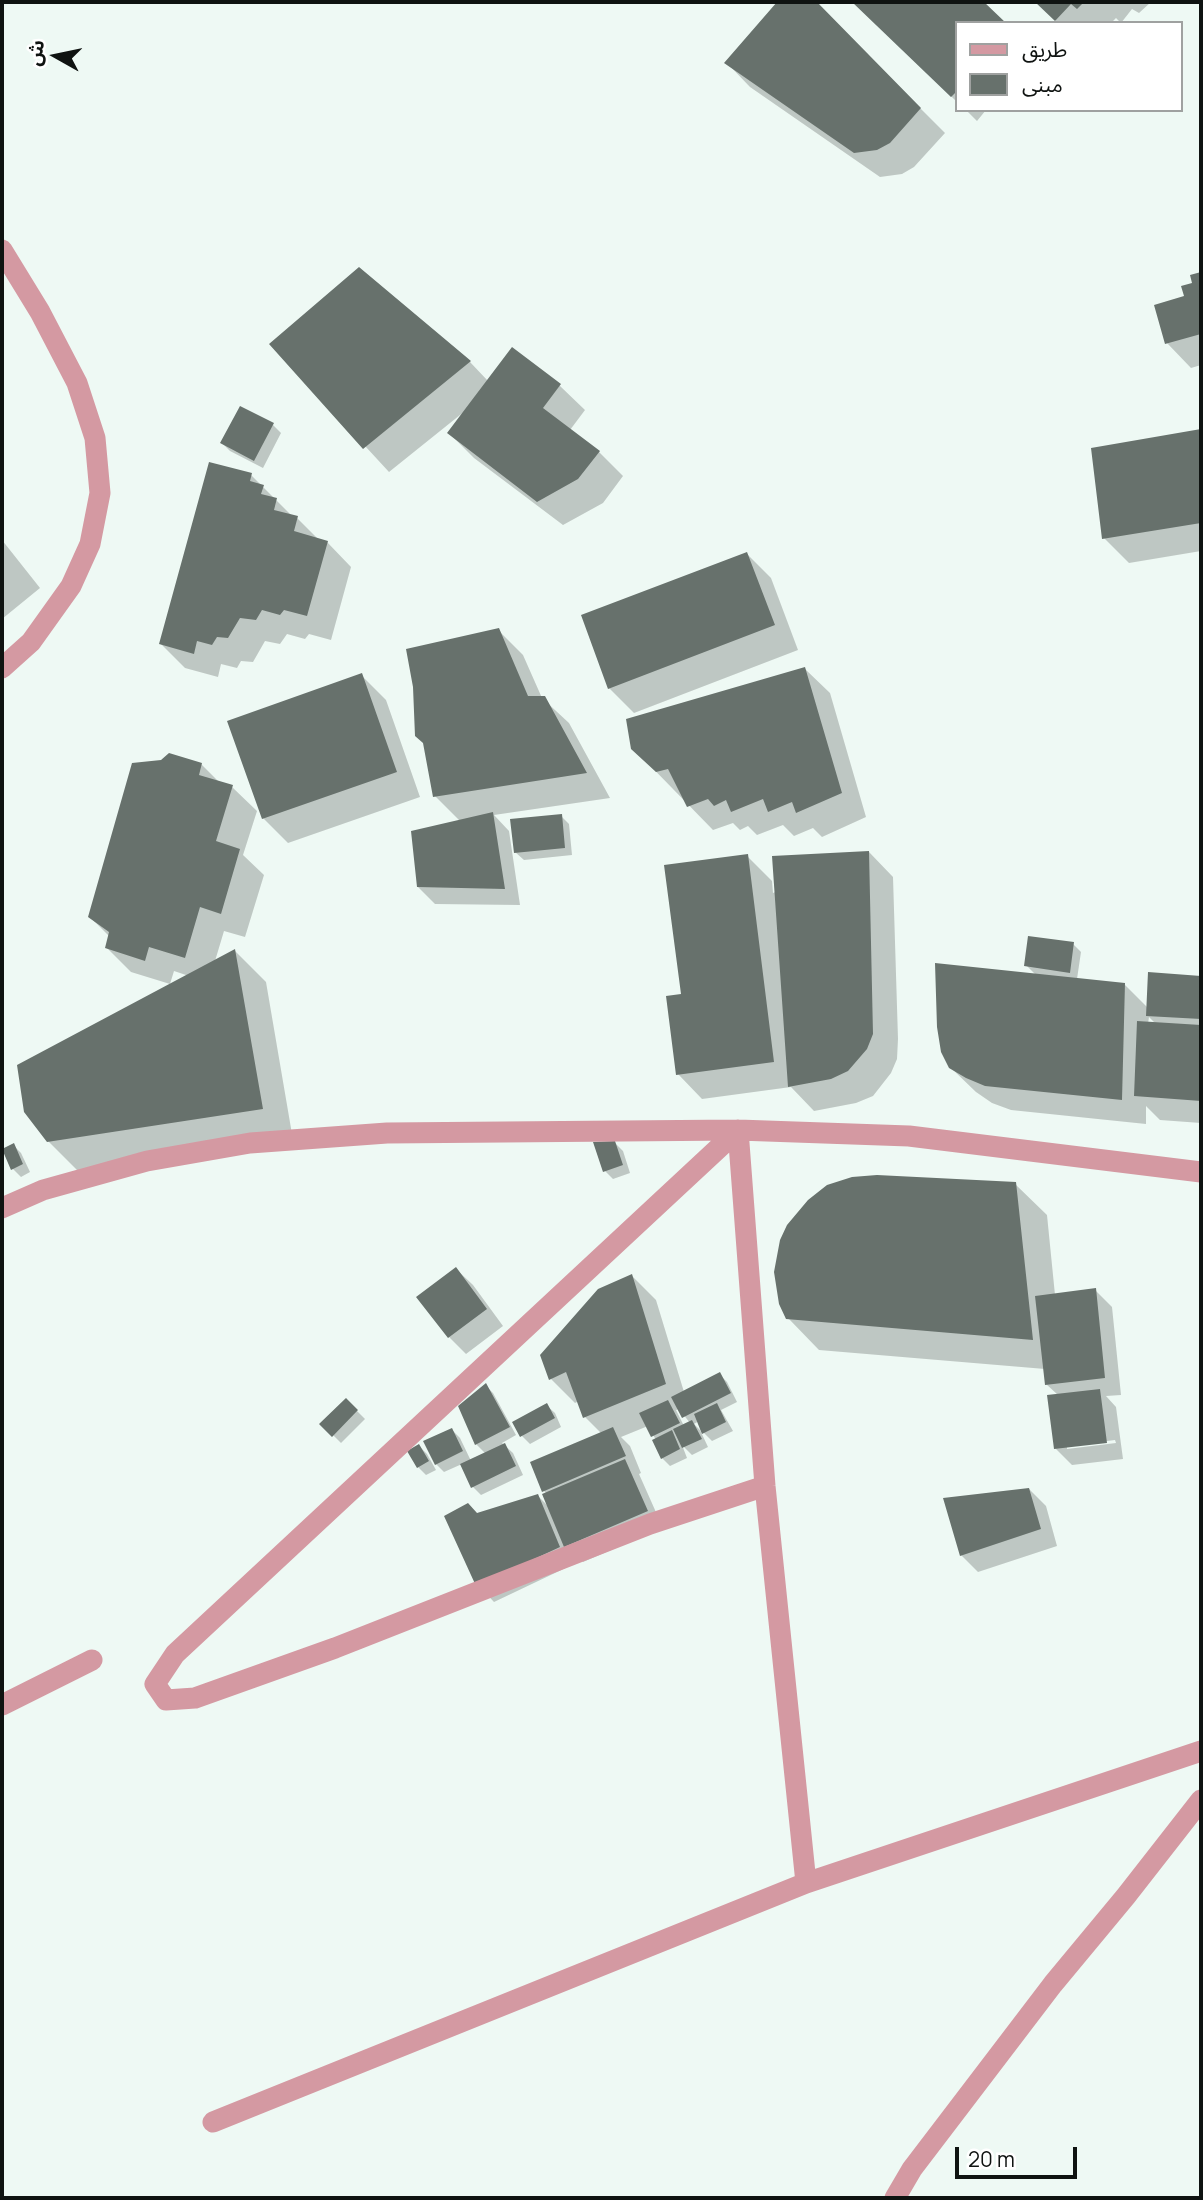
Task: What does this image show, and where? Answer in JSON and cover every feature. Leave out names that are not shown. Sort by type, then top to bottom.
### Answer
[{"type":"street","points":[[2,250],[40,312],[77,383],[95,438],[100,493],[90,544],[71,586],[31,642],[2,668]]},
{"type":"street","points":[[738,1130],[174,1654],[155,1684],[166,1700],[195,1698],[335,1648],[650,1524],[765,1486]]},
{"type":"street","points":[[738,1130],[765,1486],[806,1883]]},
{"type":"street","points":[[2,1208],[43,1190],[147,1161],[250,1143],[387,1133],[738,1130],[909,1136],[1201,1172]]},
{"type":"street","points":[[2,1705],[92,1660]]},
{"type":"street","points":[[213,2122],[806,1883],[1201,1751]]},
{"type":"street","points":[[895,2198],[912,2169],[1053,1984],[1201,1800]]},
{"type":"building","points":[[777,2],[817,2],[921,108],[890,143],[877,150],[854,153],[724,63]]},
{"type":"building","points":[[852,2],[984,2],[1004,21],[954,21],[954,94],[951,97]]},
{"type":"building","points":[[1035,2],[1084,2],[1077,9],[1071,4],[1055,21]]},
{"type":"building","points":[[359,267],[471,361],[363,449],[269,344]]},
{"type":"building","points":[[1201,272],[1201,334],[1165,344],[1154,305],[1184,296],[1181,286],[1192,283],[1190,275]]},
{"type":"building","points":[[512,347],[561,384],[543,408],[600,451],[578,479],[537,502],[447,433]]},
{"type":"building","points":[[240,406],[274,423],[254,461],[220,443]]},
{"type":"building","points":[[1201,429],[1201,523],[1102,539],[1091,448]]},
{"type":"building","points":[[209,462],[252,473],[250,481],[264,485],[261,494],[277,498],[274,510],[298,516],[294,531],[328,541],[307,616],[284,610],[280,615],[262,610],[256,620],[240,618],[228,638],[217,637],[212,645],[197,641],[194,654],[159,644]]},
{"type":"building","points":[[747,552],[775,625],[608,689],[581,615]]},
{"type":"building","points":[[499,628],[528,696],[545,696],[587,773],[433,797],[423,743],[415,736],[413,687],[406,649]]},
{"type":"building","points":[[805,667],[842,793],[796,813],[792,802],[768,812],[763,799],[731,812],[726,800],[714,806],[708,799],[687,807],[668,769],[656,772],[631,749],[626,719]]},
{"type":"building","points":[[362,673],[397,772],[262,819],[227,721]]},
{"type":"building","points":[[169,753],[202,763],[199,775],[233,785],[216,841],[240,849],[221,914],[200,907],[185,958],[149,947],[145,961],[105,948],[109,932],[88,917],[132,763],[161,760]]},
{"type":"building","points":[[493,812],[505,889],[417,887],[411,831]]},
{"type":"building","points":[[562,814],[565,848],[514,853],[510,819]]},
{"type":"building","points":[[869,851],[873,1034],[867,1049],[848,1071],[831,1079],[788,1087],[772,856]]},
{"type":"building","points":[[748,854],[774,1062],[676,1075],[666,996],[681,994],[664,865]]},
{"type":"building","points":[[1028,936],[1074,942],[1070,973],[1024,966]]},
{"type":"building","points":[[235,949],[263,1109],[47,1142],[24,1112],[17,1065]]},
{"type":"building","points":[[935,963],[1125,983],[1122,1100],[985,1086],[949,1068],[941,1052],[937,1027]]},
{"type":"building","points":[[1148,972],[1201,976],[1201,1019],[1146,1016]]},
{"type":"building","points":[[1137,1021],[1201,1025],[1201,1101],[1134,1096]]},
{"type":"building","points":[[615,1141],[623,1165],[603,1172],[593,1142]]},
{"type":"building","points":[[14,1143],[23,1164],[11,1170],[2,1149]]},
{"type":"building","points":[[877,1175],[1016,1182],[1033,1340],[786,1319],[779,1304],[774,1272],[780,1240],[787,1225],[808,1200],[827,1185],[852,1177]]},
{"type":"building","points":[[456,1267],[487,1309],[448,1338],[416,1297]]},
{"type":"building","points":[[632,1274],[666,1384],[583,1418],[566,1372],[549,1380],[540,1355],[598,1289]]},
{"type":"building","points":[[1096,1288],[1105,1378],[1045,1385],[1035,1296]]},
{"type":"building","points":[[720,1372],[731,1393],[682,1418],[671,1397]]},
{"type":"building","points":[[486,1383],[510,1427],[475,1445],[458,1406]]},
{"type":"building","points":[[1100,1389],[1107,1443],[1054,1449],[1047,1395]]},
{"type":"building","points":[[346,1398],[358,1410],[332,1437],[319,1424]]},
{"type":"building","points":[[668,1400],[680,1423],[651,1437],[639,1413]]},
{"type":"building","points":[[547,1403],[555,1418],[520,1437],[512,1422]]},
{"type":"building","points":[[717,1403],[726,1422],[702,1434],[694,1414]]},
{"type":"building","points":[[692,1420],[702,1439],[682,1448],[673,1429]]},
{"type":"building","points":[[613,1427],[626,1456],[542,1492],[530,1462]]},
{"type":"building","points":[[452,1428],[463,1451],[435,1465],[423,1441]]},
{"type":"building","points":[[672,1430],[680,1449],[661,1459],[652,1440]]},
{"type":"building","points":[[505,1443],[516,1466],[471,1488],[460,1464]]},
{"type":"building","points":[[419,1444],[429,1461],[417,1468],[407,1451]]},
{"type":"building","points":[[625,1459],[648,1511],[564,1547],[542,1494]]},
{"type":"building","points":[[1029,1488],[1041,1529],[960,1556],[943,1498]]},
{"type":"building","points":[[538,1494],[560,1547],[476,1586],[444,1516],[468,1503],[477,1513]]}]
